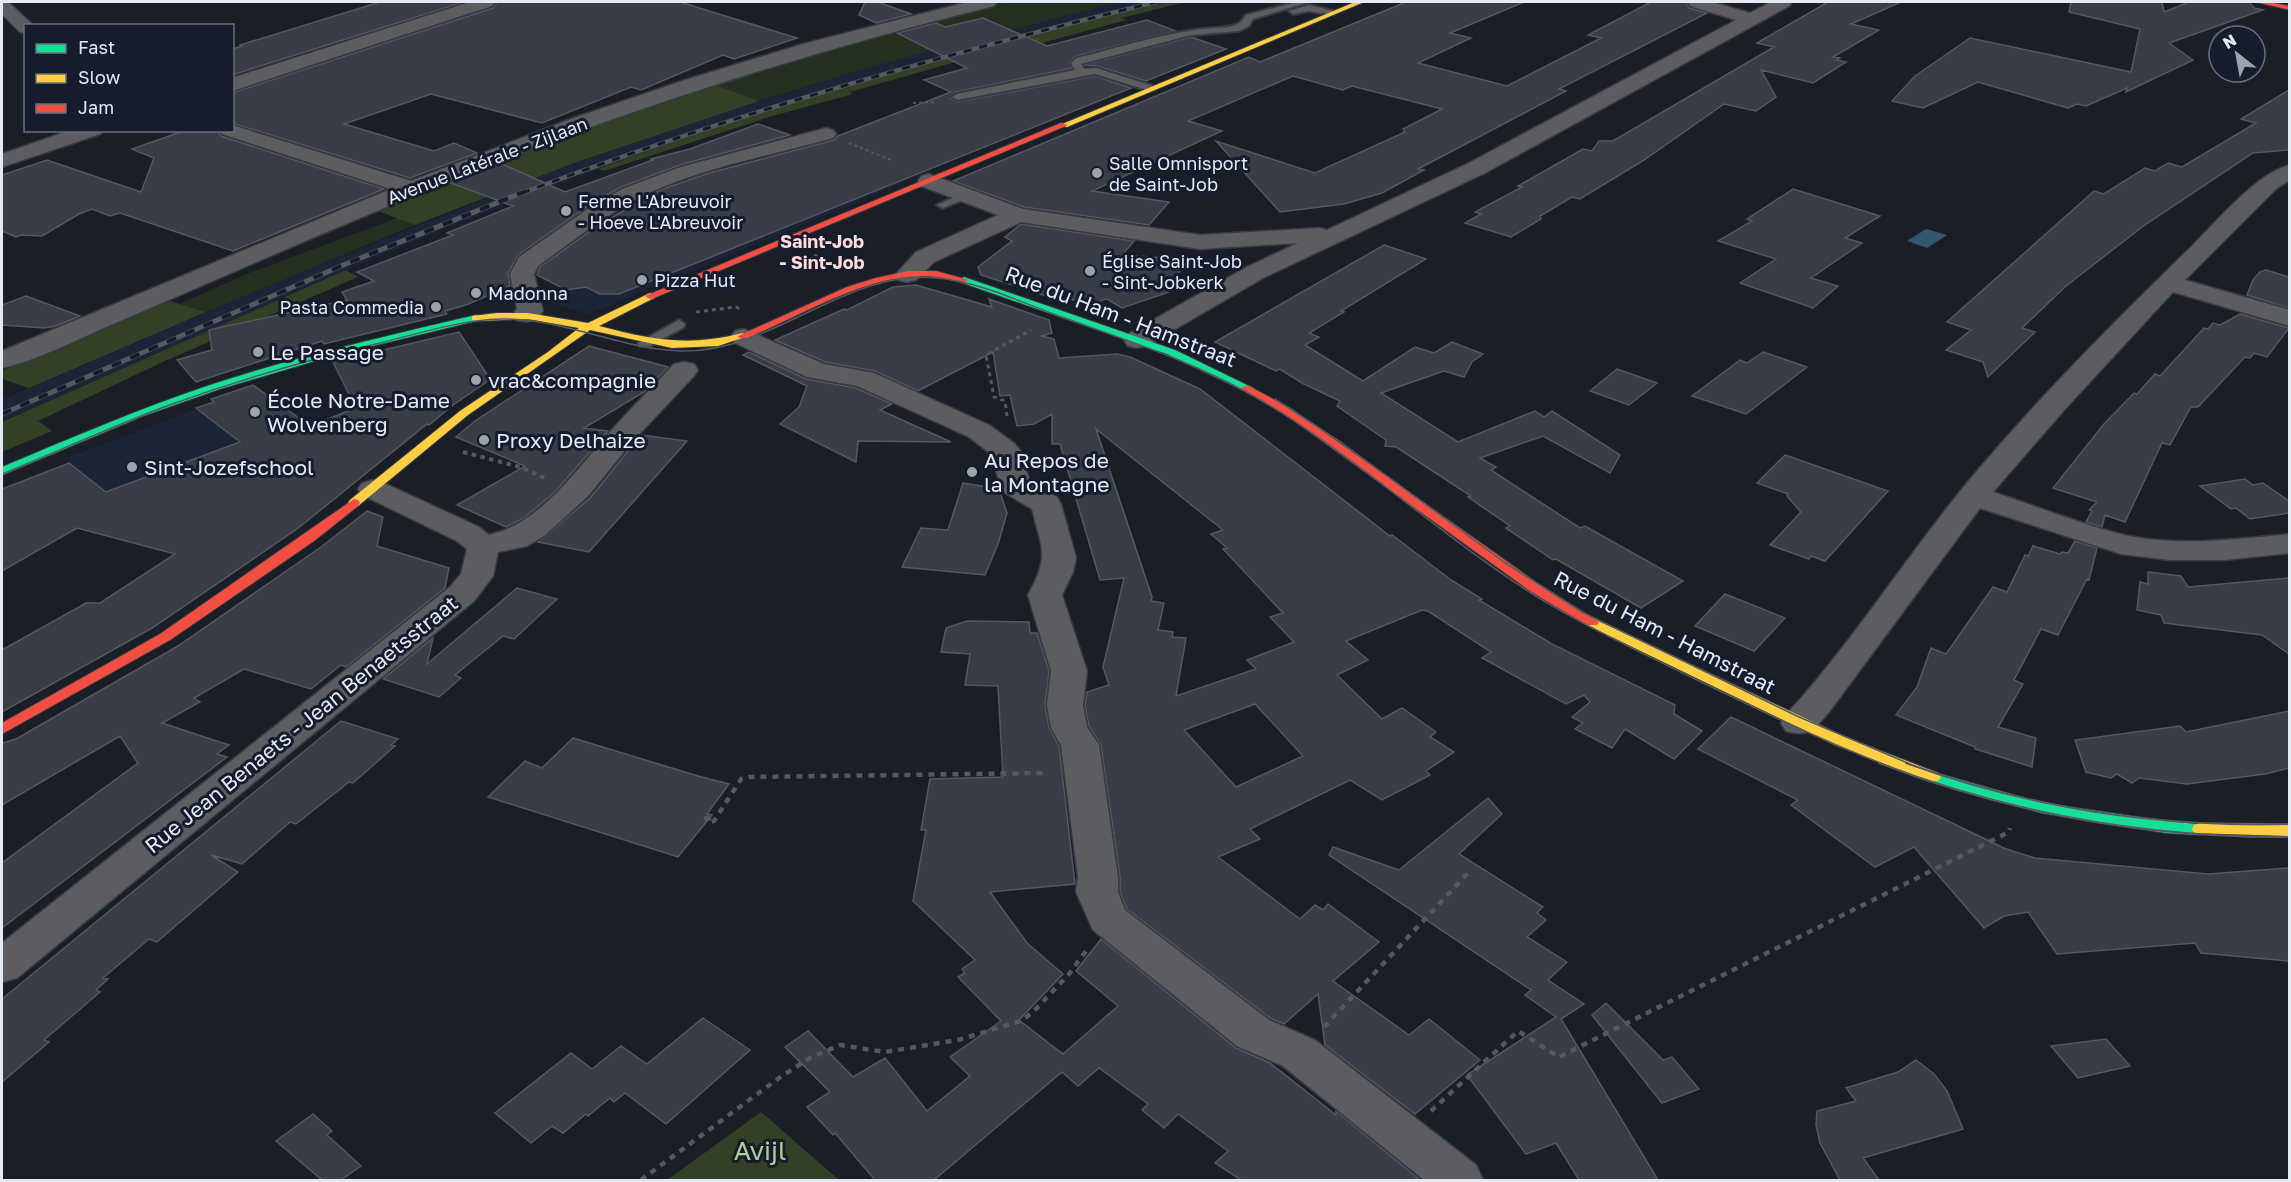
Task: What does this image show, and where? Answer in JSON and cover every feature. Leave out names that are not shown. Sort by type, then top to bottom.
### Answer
[{"type":"street","points":[[234,84],[486,2]]},
{"type":"street","name":"Avenue Latérale - Zijlaan","points":[[2,360],[411,188],[529,142],[692,85],[909,21],[988,2]]},
{"type":"street","points":[[2,729],[165,637],[299,545],[373,489],[464,413],[586,328],[652,295],[1360,2]]},
{"type":"street","points":[[1696,2],[1750,19]]},
{"type":"street","points":[[1137,340],[1256,272],[1477,168],[1783,2]]},
{"type":"street","points":[[2260,2],[2289,8]]},
{"type":"street","points":[[2,5],[24,26]]},
{"type":"street","points":[[2,161],[87,132]]},
{"type":"street","points":[[234,132],[411,188]]},
{"type":"street","points":[[525,315],[530,311],[522,274],[528,262],[625,197],[689,173],[826,134]]},
{"type":"street","points":[[1798,723],[1852,658],[1973,496],[2056,402],[2168,283],[2269,183],[2289,171]]},
{"type":"street","points":[[929,181],[1018,215],[1200,242],[1334,235]]},
{"type":"street","points":[[907,275],[925,256],[1018,215]]},
{"type":"street","points":[[1200,242],[1256,272]]},
{"type":"street","name":"Rue du Ham - Hamstraat","points":[[2,471],[150,410],[281,366],[465,320],[525,315],[558,319],[645,343],[679,348],[699,347],[747,325],[884,277],[932,274],[968,280],[1137,340],[1215,371],[1288,412],[1479,550],[1560,603],[1610,632],[1798,723],[1927,775],[2010,801],[2077,815],[2166,827],[2223,831],[2289,830]]},
{"type":"street","points":[[2168,283],[2289,318]]},
{"type":"street","points":[[747,325],[817,371],[864,378],[992,439],[1005,450],[1016,487],[1046,504],[1060,558],[1057,572],[1045,595],[1069,671],[1065,705],[1069,728],[1080,745],[1098,877],[1097,892],[1108,919],[1253,1033],[1299,1053],[1459,1180]]},
{"type":"street","points":[[2,337],[47,342]]},
{"type":"street","points":[[373,489],[468,534],[483,546],[516,539],[533,530],[579,487],[621,437],[684,370]]},
{"type":"street","points":[[1973,496],[2121,544],[2170,550],[2224,550],[2289,543]]},
{"type":"street","name":"Rue Jean Benaets - Jean Benaetsstraat","points":[[2,966],[462,594],[477,576],[483,546]]},
{"type":"lane","points":[[1081,72],[1076,63],[1080,60],[1191,32],[1236,29],[1246,24],[1249,17],[1305,2]]},
{"type":"lane","points":[[1269,15],[1310,8],[1333,12]]},
{"type":"lane","points":[[957,98],[1081,72],[1095,72],[1150,88]]},
{"type":"lane","points":[[943,205],[966,195]]},
{"type":"lane","points":[[645,343],[683,319]]},
{"type":"path","points":[[826,134],[891,160]]},
{"type":"path","points":[[813,255],[841,268]]},
{"type":"path","points":[[700,306],[709,309]]},
{"type":"path","points":[[683,319],[709,309],[736,307],[747,325]]},
{"type":"path","points":[[992,439],[1008,415],[1005,402],[994,397],[986,355],[1030,330],[1038,330]]},
{"type":"path","points":[[460,451],[520,467],[551,481],[579,487]]},
{"type":"path","points":[[704,818],[709,819],[708,822],[714,821],[741,779],[749,777],[1083,772]]},
{"type":"path","points":[[1404,1136],[1518,1031],[1559,1057],[1587,1044],[2009,832],[2010,801]]},
{"type":"path","points":[[1299,1053],[1469,872]]},
{"type":"path","points":[[641,1180],[779,1078],[810,1058],[840,1045],[885,1052],[958,1040],[1021,1021],[1034,1012],[1069,974],[1108,919]]},
{"type":"shaded area","points":[[1119,2],[1167,2],[1041,33],[805,99],[641,153],[439,231],[346,270],[2,422],[2,400],[272,284],[574,163],[725,112],[867,68]]},
{"type":"shaded area","points":[[878,154],[929,172],[589,314],[543,301]]},
{"type":"shaded area","points":[[1926,229],[1947,235],[1927,248],[1907,241]]},
{"type":"shaded area","name":"Sint-Jozefschool","points":[[204,406],[197,409],[211,420],[220,417],[247,438],[235,443],[241,453],[75,528],[2,506],[2,492],[68,463],[64,459]]},
{"type":"green space","points":[[1007,2],[1119,2],[867,68],[759,101],[713,84],[934,19]]},
{"type":"green space","points":[[1167,2],[1186,2],[1121,18],[1126,20],[1010,52],[998,50],[850,92],[853,94],[769,117],[604,171],[598,169],[738,120],[880,76],[1023,37]]},
{"type":"green space","points":[[713,84],[759,101],[574,163],[415,225],[373,209],[494,161]]},
{"type":"green space","points":[[397,218],[415,225],[206,312],[179,304],[249,273]]},
{"type":"green space","points":[[346,270],[358,277],[165,361],[38,421],[52,431],[2,452],[2,422]]},
{"type":"green space","points":[[167,300],[206,312],[29,388],[2,379],[2,371]]},
{"type":"green space","name":"Avijl","points":[[761,1112],[839,1180],[667,1180]]},
{"type":"building","points":[[380,2],[464,2],[234,74],[234,48],[242,46],[240,45]]},
{"type":"building","points":[[497,2],[680,2],[797,38],[734,59],[723,55],[641,90],[631,87],[542,123],[431,94],[344,124],[434,151],[454,143],[477,153],[410,178],[234,124],[234,92],[493,8]]},
{"type":"building","points":[[865,2],[878,2],[911,14],[876,23],[859,15]]},
{"type":"building","points":[[1406,2],[1524,2],[1450,33],[1471,38],[1418,63],[1507,86],[1601,38],[1588,35],[1651,2],[1686,2],[1689,8],[1707,13],[1559,89],[1566,91],[1418,169],[1424,170],[1382,193],[1344,204],[1280,212],[1216,141],[1315,173],[1405,132],[1403,129],[1442,109],[1352,86],[1343,90],[1293,76],[1188,121],[1222,131],[1092,191],[1169,202],[1149,225],[1024,207],[953,181],[1249,57],[1260,62]]},
{"type":"building","points":[[1828,2],[1901,2],[1851,24],[1879,30],[1833,57],[1846,62],[1813,83],[1761,70],[1776,97],[1756,111],[1724,104],[1644,160],[1580,199],[1572,197],[1511,237],[1465,223],[1481,214],[1475,212],[1522,187],[1518,186],[1583,149],[1592,151],[1599,141],[1613,141],[1774,47],[1757,43]]},
{"type":"building","points":[[2071,2],[2162,2],[2164,12],[2189,2],[2249,2],[2254,8],[2263,10],[2223,24],[2207,24],[2207,30],[2169,43],[2193,60],[2126,92],[2127,88],[2086,106],[2077,104],[2068,108],[1978,82],[1923,108],[1892,101],[1915,76],[1970,38],[2131,72],[2140,29],[2069,12]]},
{"type":"building","points":[[983,18],[1047,46],[1147,20],[1176,31],[1076,56],[1069,63],[1072,68],[956,92],[950,98],[957,102],[1095,76],[1131,88],[619,294],[600,294],[586,287],[566,290],[537,275],[540,267],[600,224],[660,190],[709,173],[834,140],[838,136],[951,92],[924,80],[967,68],[897,33],[936,23],[945,27]]},
{"type":"building","points":[[1191,37],[1226,49],[1146,81],[1097,66],[1084,65]]},
{"type":"building","points":[[2289,90],[2289,150],[2253,153],[2142,227],[2066,286],[2022,328],[2035,332],[1988,377],[1983,362],[1946,350],[1971,330],[1947,322],[2094,191],[2104,194],[2145,168],[2155,171],[2168,163],[2182,167],[2256,123],[2241,119]]},
{"type":"building","points":[[758,124],[790,135],[680,165],[621,187],[591,204],[518,255],[508,273],[510,286],[466,305],[445,311],[447,314],[324,344],[322,341],[196,382],[177,360],[212,350],[209,330],[347,300],[342,292],[374,281],[357,272],[453,235],[447,233],[513,206],[451,183],[455,181],[500,163],[565,192],[653,160],[651,159],[690,149]]},
{"type":"building","points":[[180,132],[218,132],[221,136],[384,189],[233,251],[120,213],[110,216],[92,209],[42,236],[16,237],[2,231],[2,175],[47,160],[141,192],[154,158],[132,149]]},
{"type":"building","points":[[1793,189],[1880,216],[1845,238],[1862,243],[1811,278],[1838,286],[1813,308],[1740,283],[1776,259],[1718,241],[1752,221],[1747,219]]},
{"type":"building","name":"Église Saint-Job - Sint-Jobkerk","points":[[1021,224],[1134,241],[1122,255],[1183,259],[1175,290],[1122,308],[1107,299],[1097,302],[1052,298],[981,275],[978,267],[1012,241],[1005,237]]},
{"type":"building","points":[[1384,245],[1426,259],[1309,333],[1319,337],[1305,345],[1363,381],[1415,347],[1434,353],[1452,342],[1483,354],[1472,362],[1464,377],[1444,371],[1381,393],[1458,442],[1535,411],[1544,417],[1552,411],[1620,455],[1610,473],[1543,436],[1480,458],[1496,467],[1491,470],[1580,528],[1585,526],[1683,581],[1641,608],[1556,559],[1553,560],[1506,528],[1510,526],[1468,497],[1471,496],[1396,447],[1385,446],[1386,440],[1337,406],[1340,401],[1302,383],[1280,369],[1276,371],[1215,342]]},
{"type":"building","points":[[2266,270],[2289,277],[2289,308],[2247,295],[2253,280],[2260,272]]},
{"type":"building","points":[[916,285],[992,307],[989,299],[1049,320],[1052,333],[1042,336],[1054,339],[1059,358],[1117,354],[1130,357],[1200,389],[1390,536],[1392,535],[1451,580],[1482,599],[1479,600],[1552,644],[1675,705],[1674,714],[1702,731],[1674,759],[1625,729],[1612,748],[1575,729],[1583,723],[1572,717],[1590,702],[1584,695],[1566,704],[1482,658],[1491,652],[1428,611],[1422,610],[1346,641],[1368,660],[1337,675],[1382,719],[1402,708],[1436,732],[1430,737],[1454,752],[1426,771],[1430,775],[1382,800],[1350,780],[1250,829],[1260,839],[1218,857],[1300,919],[1315,905],[1323,910],[1328,904],[1379,942],[1333,981],[1409,1035],[1429,1019],[1480,1060],[1415,1114],[1325,1045],[1318,994],[1284,1024],[1270,1018],[1127,909],[1120,892],[1120,877],[1101,745],[1089,726],[1085,705],[1087,692],[1109,685],[1103,667],[1124,578],[1100,580],[1060,444],[1052,444],[1052,414],[1034,424],[1017,426],[1010,395],[1000,396],[993,352],[918,391],[875,371],[825,362],[775,340],[844,309],[847,310],[893,287]],"holes":[[[1096,429],[1223,530],[1211,534],[1227,548],[1223,549],[1283,613],[1270,617],[1294,642],[1247,660],[1256,669],[1176,696],[1186,638],[1172,637],[1173,632],[1158,630],[1164,603],[1151,601],[1152,597]],[[1255,704],[1303,756],[1236,787],[1184,730]]]},
{"type":"building","points":[[26,296],[80,316],[56,326],[44,328],[2,325],[2,305]]},
{"type":"building","points":[[2240,314],[2289,328],[2267,357],[2254,353],[2250,358],[2245,357],[2198,407],[2191,407],[2170,445],[2162,443],[2125,522],[2105,515],[2102,527],[2086,522],[2092,511],[2089,510],[2097,502],[2053,488],[2104,424],[2134,393],[2137,394],[2155,374],[2160,376],[2204,328],[2208,329],[2213,323],[2220,325]]},
{"type":"building","points":[[459,332],[488,376],[494,377],[453,405],[429,425],[427,424],[297,529],[152,628],[2,712],[2,650],[86,603],[100,603],[175,554],[77,528],[2,571],[2,489],[69,463],[106,492],[240,442],[196,408],[214,402],[211,399],[253,385],[310,426],[356,408],[333,362]]},
{"type":"building","points":[[589,346],[668,367],[644,392],[584,428],[608,431],[555,492],[524,518],[506,527],[457,505],[525,466],[456,437],[475,421]]},
{"type":"building","points":[[749,352],[806,379],[856,388],[892,404],[880,410],[951,442],[858,441],[856,462],[780,424],[799,407],[807,386],[743,355]]},
{"type":"building","points":[[1763,352],[1807,367],[1746,414],[1692,396],[1740,360],[1747,363]]},
{"type":"building","points":[[1617,369],[1657,383],[1629,405],[1590,391]]},
{"type":"building","points":[[641,435],[687,441],[589,552],[538,542],[590,498]]},
{"type":"building","points":[[1785,455],[1888,491],[1825,561],[1811,556],[1809,559],[1770,545],[1801,512],[1787,496],[1788,494],[1757,483]]},
{"type":"building","points":[[2245,479],[2253,485],[2263,483],[2289,501],[2289,513],[2250,519],[2236,508],[2231,509],[2200,486]]},
{"type":"building","points":[[963,483],[999,489],[1007,513],[998,544],[985,575],[902,567],[921,528],[948,530]]},
{"type":"building","points":[[367,511],[383,517],[377,546],[449,568],[445,588],[346,667],[341,665],[311,689],[244,669],[194,698],[200,702],[162,723],[229,745],[217,754],[227,757],[2,928],[2,863],[138,763],[120,736],[2,805],[2,743],[16,739],[178,646],[321,547]]},
{"type":"building","points":[[2075,541],[2097,548],[2089,580],[2087,579],[2058,635],[2041,629],[2014,680],[2023,684],[1998,727],[2036,738],[2032,767],[1975,749],[1975,747],[1896,715],[1917,687],[1931,648],[1946,654],[1993,587],[2007,592],[2025,555],[2028,556],[2033,546],[2060,554],[2068,553]]},
{"type":"building","points":[[2148,572],[2181,576],[2188,587],[2289,578],[2289,654],[2262,635],[2164,623],[2161,615],[2137,610],[2140,582],[2148,584]]},
{"type":"building","points":[[517,588],[557,599],[514,639],[503,636],[455,675],[461,678],[439,697],[383,679],[433,638],[427,664]]},
{"type":"building","points":[[1725,594],[1785,618],[1754,651],[1695,626]]},
{"type":"building","points":[[967,621],[1029,622],[1030,633],[1037,633],[1049,671],[1045,705],[1049,728],[1059,746],[1075,884],[990,892],[1027,943],[1063,974],[1019,1020],[1063,1054],[1118,1006],[1076,971],[1101,939],[1236,1048],[1270,1063],[1336,1115],[1336,1111],[1420,1180],[1241,1180],[1215,1163],[1228,1151],[1178,1114],[1164,1128],[1142,1110],[1148,1104],[1099,1068],[1078,1086],[1062,1072],[934,1180],[875,1180],[835,1133],[833,1135],[807,1107],[830,1092],[785,1047],[808,1031],[853,1077],[885,1058],[927,1111],[970,1076],[950,1057],[1001,1021],[958,977],[965,973],[962,969],[975,960],[913,901],[926,830],[921,830],[930,779],[1003,777],[998,686],[965,685],[970,654],[941,652],[946,628]]},
{"type":"building","points":[[2289,711],[2289,768],[2265,774],[2187,784],[2139,778],[2132,783],[2117,774],[2111,778],[2086,772],[2075,740],[2180,726],[2186,732]]},
{"type":"building","points":[[1731,717],[2006,849],[2035,858],[2208,874],[2289,868],[2289,961],[2201,953],[2195,943],[2057,954],[2028,912],[2004,916],[1984,928],[1914,847],[1875,867],[1791,805],[1798,800],[1698,749]]},
{"type":"building","points":[[341,721],[398,739],[391,745],[395,746],[353,783],[349,782],[296,824],[290,822],[242,864],[211,855],[238,872],[157,942],[149,939],[103,978],[108,979],[96,990],[100,992],[44,1040],[49,1042],[2,1082],[2,999]]},
{"type":"building","points":[[573,738],[729,784],[707,814],[712,815],[678,857],[488,797],[525,761],[542,768]]},
{"type":"building","points":[[1488,798],[1502,814],[1459,854],[1543,907],[1537,913],[1546,920],[1527,937],[1567,962],[1548,980],[1584,1004],[1561,1019],[1658,1180],[1579,1180],[1556,1143],[1526,1154],[1467,1075],[1556,1017],[1525,995],[1531,990],[1329,855],[1333,847],[1399,870]]},
{"type":"building","points":[[1606,1003],[1663,1060],[1672,1057],[1699,1089],[1662,1103],[1592,1015]]},
{"type":"building","points":[[703,1018],[750,1050],[666,1124],[625,1093],[614,1102],[610,1098],[563,1133],[552,1126],[531,1143],[495,1113],[571,1053],[592,1069],[621,1046],[647,1064]]},
{"type":"building","points":[[2106,1039],[2130,1066],[2078,1078],[2051,1046]]},
{"type":"building","points":[[1916,1060],[1934,1074],[1947,1091],[1963,1129],[1863,1158],[1879,1180],[1840,1180],[1820,1143],[1816,1125],[1817,1111],[1856,1101],[1846,1088],[1898,1072]]},
{"type":"building","points":[[313,1114],[332,1131],[327,1135],[361,1166],[341,1180],[322,1180],[276,1141]]},
{"type":"tram line","points":[[2,474],[143,415],[217,388],[325,357],[456,324],[501,319],[524,320],[570,328],[637,345],[683,351],[716,348],[748,339],[840,297],[871,286],[903,279],[953,280],[1002,294],[1141,345],[1191,365],[1240,389],[1299,424],[1366,471],[1497,570],[1571,617],[1812,734],[1883,764]]},
{"type":"tram line","points":[[1275,399],[1342,443],[1504,562],[1582,612],[1799,717],[1910,764]]},
{"type":"tram line","points":[[1879,763],[1979,796],[2081,819],[2185,833],[2290,837]]},
{"type":"tram line","points":[[1906,763],[2000,792],[2095,812],[2192,822],[2290,824]]},
{"type":"railway","points":[[522,193],[678,138],[836,88],[995,43],[1156,2]]},
{"type":"railway","points":[[2,414],[341,266],[526,191]]},
{"type":"traffic: fast","points":[[964,280],[1171,352],[1247,388]]},
{"type":"traffic: fast","points":[[2,471],[139,414],[216,387],[332,352],[476,318]]},
{"type":"traffic: fast","points":[[1933,777],[2042,808],[2166,827],[2200,829]]},
{"type":"traffic: slow","points":[[1064,125],[1360,2]]},
{"type":"traffic: slow","points":[[354,503],[464,413],[552,354],[581,331],[650,296]]},
{"type":"traffic: slow","points":[[476,318],[507,315],[538,317],[583,325],[650,342],[672,344],[695,345],[743,336]]},
{"type":"traffic: slow","points":[[1592,622],[1840,741],[1933,777]]},
{"type":"traffic: slow","points":[[2200,829],[2290,830]]},
{"type":"traffic: jam","points":[[2260,2],[2290,8]]},
{"type":"traffic: jam","points":[[650,296],[1064,125]]},
{"type":"traffic: jam","points":[[743,336],[851,289],[879,280],[908,274],[936,274],[964,280]]},
{"type":"traffic: jam","points":[[1247,388],[1289,412],[1535,588],[1592,622]]},
{"type":"traffic: jam","points":[[2,729],[165,637],[309,538],[354,503]]},
{"type":"place","name":"Salle Omnisport de Saint-Job","points":[[1097,173]]},
{"type":"place","name":"Ferme L'Abreuvoir - Hoeve L'Abreuvoir","points":[[566,211]]},
{"type":"place","name":"Église Saint-Job - Sint-Jobkerk","points":[[1090,271]]},
{"type":"place","name":"Pizza Hut","points":[[642,280]]},
{"type":"place","name":"Madonna","points":[[476,293]]},
{"type":"place","name":"Pasta Commedia","points":[[436,307]]},
{"type":"place","name":"Le Passage","points":[[258,352]]},
{"type":"place","name":"vrac&compagnie","points":[[476,380]]},
{"type":"place","name":"École Notre-Dame Wolvenberg","points":[[255,412]]},
{"type":"place","name":"Proxy Delhaize","points":[[484,440]]},
{"type":"place","name":"Sint-Jozefschool","points":[[132,467]]},
{"type":"place","name":"Au Repos de la Montagne","points":[[972,472]]},
{"type":"district","name":"Saint-Job - Sint-Job","points":[[822,251]]}]
